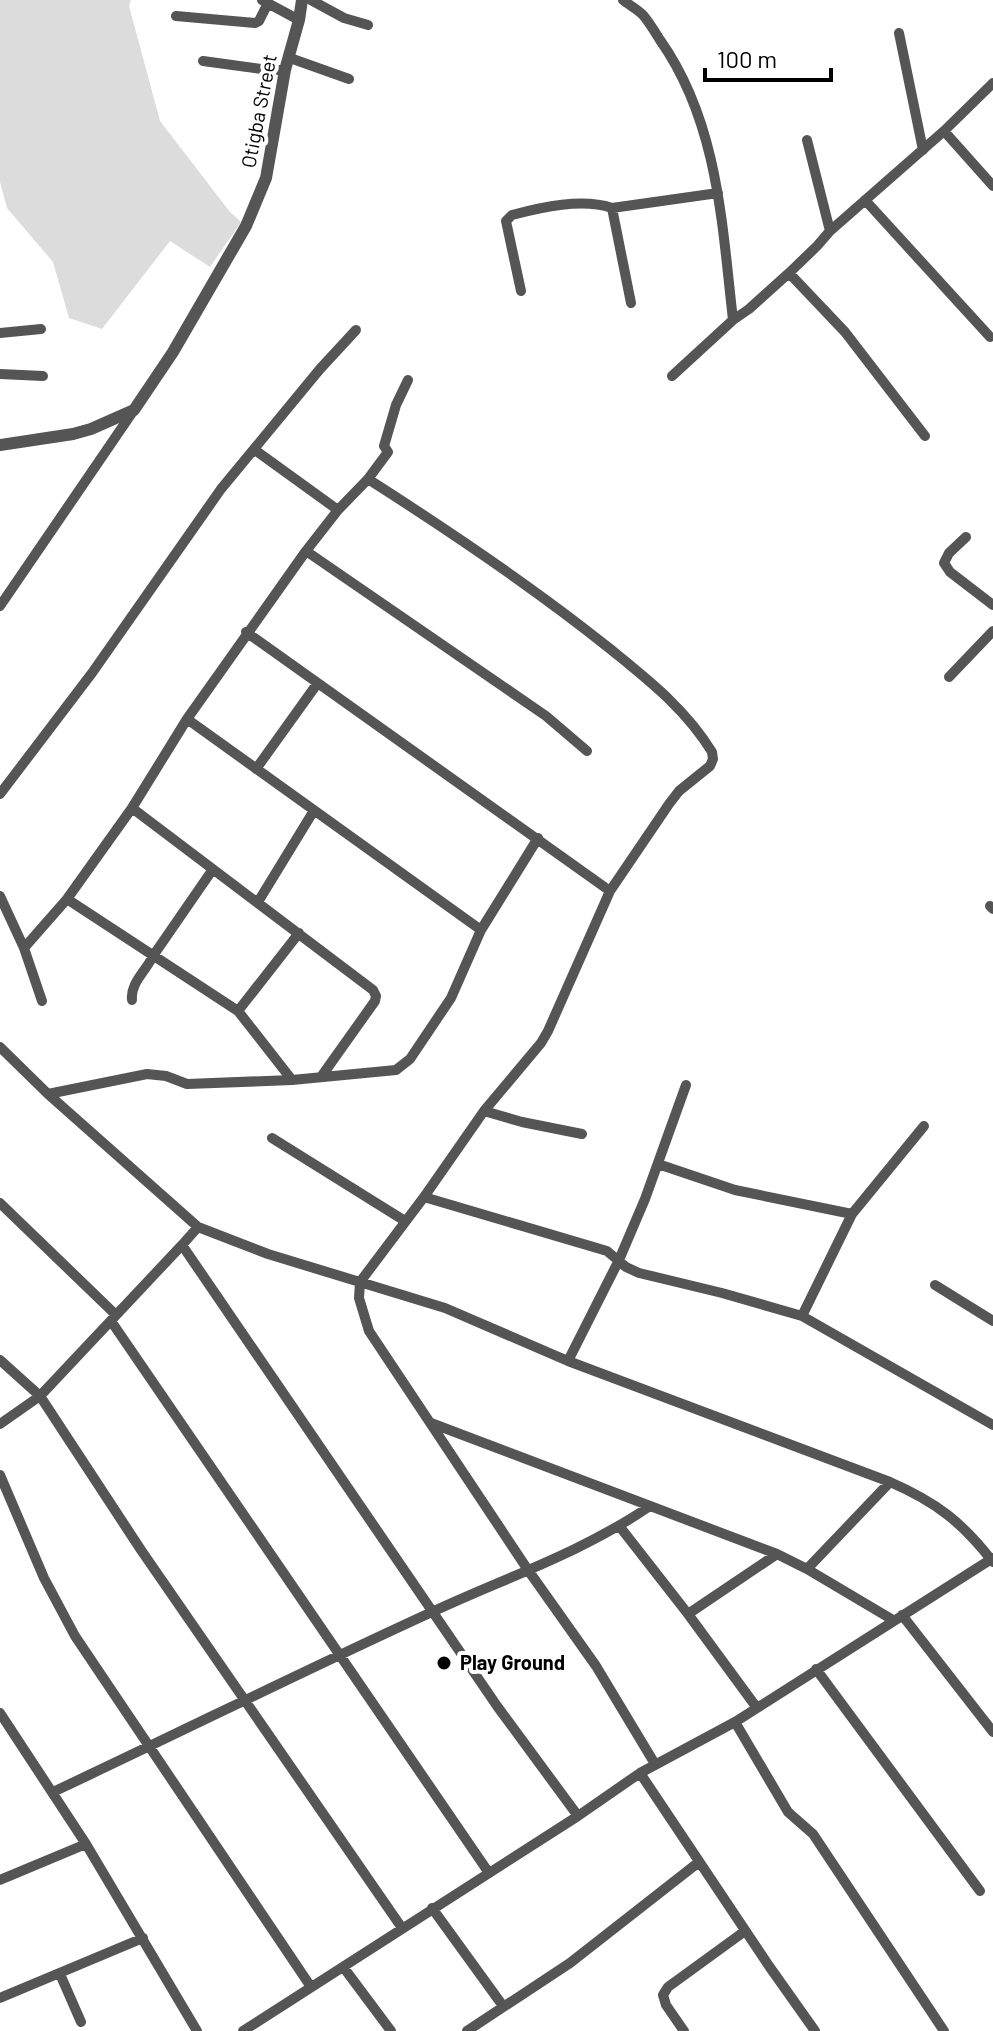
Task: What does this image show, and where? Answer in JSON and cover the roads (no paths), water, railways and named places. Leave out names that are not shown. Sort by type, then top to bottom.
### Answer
[{"type":"street","name":"Otigba Street","points":[[134,410],[173,352],[246,226],[266,178],[302,0]]},
{"type":"street","points":[[311,0],[344,18],[368,25]]},
{"type":"street","points":[[623,0],[643,15],[671,55],[693,101],[713,161],[733,320]]},
{"type":"street","points":[[176,16],[255,23],[263,16],[265,2],[299,20]]},
{"type":"street","points":[[899,33],[923,150]]},
{"type":"street","points":[[203,61],[269,70],[287,64],[349,79]]},
{"type":"street","points":[[672,376],[789,273],[830,231],[944,131],[993,83]]},
{"type":"street","points":[[944,131],[993,186]]},
{"type":"street","points":[[807,140],[830,231]]},
{"type":"street","points":[[521,291],[506,221],[512,215],[585,202],[612,208],[718,193]]},
{"type":"street","points":[[865,200],[990,337]]},
{"type":"street","points":[[612,208],[631,303]]},
{"type":"street","points":[[789,273],[845,332],[925,436]]},
{"type":"street","points":[[0,333],[41,329]]},
{"type":"street","points":[[0,794],[92,673],[221,489],[356,330]]},
{"type":"street","points":[[0,374],[43,376]]},
{"type":"street","points":[[24,948],[67,899],[132,808],[246,632],[338,510],[368,479],[388,452],[384,446],[396,405],[408,380]]},
{"type":"street","points":[[0,445],[73,434],[134,410]]},
{"type":"street","points":[[0,606],[134,410]]},
{"type":"street","points":[[255,450],[338,510]]},
{"type":"street","points":[[368,479],[570,616],[667,695],[712,752],[710,766],[679,791],[610,891],[548,1031],[484,1111],[360,1282],[359,1298],[369,1331],[528,1570],[596,1666],[655,1764]]},
{"type":"street","points":[[966,537],[949,553],[944,563],[950,572],[993,605]]},
{"type":"street","points":[[306,551],[546,716],[587,751]]},
{"type":"street","points":[[949,677],[993,631]]},
{"type":"street","points":[[246,632],[610,891]]},
{"type":"street","points":[[256,769],[317,684]]},
{"type":"street","points":[[187,719],[481,930]]},
{"type":"street","points":[[132,808],[373,990],[375,1001],[321,1077]]},
{"type":"street","points":[[258,902],[313,812]]},
{"type":"street","points":[[48,1094],[147,1074],[166,1076],[187,1084],[292,1080],[396,1070],[406,1065],[451,998],[481,930],[538,838]]},
{"type":"street","points":[[132,1000],[134,984],[213,869]]},
{"type":"street","points":[[0,896],[24,948],[42,1001]]},
{"type":"street","points":[[67,899],[238,1011],[292,1080]]},
{"type":"street","points":[[238,1011],[299,933]]},
{"type":"street","points":[[0,1047],[48,1094],[198,1227],[268,1254],[445,1308],[568,1361],[890,1482],[938,1506],[968,1532],[992,1559],[735,1722],[640,1773],[249,2030]]},
{"type":"street","points":[[568,1361],[619,1260],[645,1199],[686,1085]]},
{"type":"street","points":[[484,1111],[582,1134]]},
{"type":"street","points":[[802,1316],[852,1214],[924,1126]]},
{"type":"street","points":[[272,1138],[405,1221]]},
{"type":"street","points":[[658,1164],[735,1190],[852,1214]]},
{"type":"street","points":[[424,1197],[607,1251],[626,1267],[639,1273],[802,1316],[993,1425]]},
{"type":"street","points":[[0,1203],[113,1318],[489,1873]]},
{"type":"street","points":[[0,1424],[40,1396],[198,1227]]},
{"type":"street","points":[[182,1245],[497,1706],[578,1816]]},
{"type":"street","points":[[935,1285],[992,1319]]},
{"type":"street","points":[[0,1360],[40,1396],[141,1550],[402,1928]]},
{"type":"street","points":[[431,1423],[777,1554],[897,1617],[993,1732]]},
{"type":"street","points":[[0,1475],[44,1578],[75,1636],[311,1987]]},
{"type":"street","points":[[807,1569],[890,1482]]},
{"type":"street","points":[[53,1792],[433,1611],[620,1527],[650,1506]]},
{"type":"street","points":[[620,1527],[757,1708]]},
{"type":"street","points":[[688,1614],[777,1554]]},
{"type":"street","points":[[816,1669],[980,1891]]},
{"type":"street","points":[[0,1713],[86,1844],[197,2031]]},
{"type":"street","points":[[735,1722],[788,1812],[813,1834],[944,2031]]},
{"type":"street","points":[[640,1773],[815,2031]]},
{"type":"street","points":[[0,1880],[86,1844]]},
{"type":"street","points":[[467,2031],[570,1963],[699,1862]]},
{"type":"street","points":[[432,1908],[503,2006]]},
{"type":"street","points":[[684,2031],[666,2005],[663,1995],[668,1987],[745,1931]]},
{"type":"street","points":[[0,1998],[143,1938]]},
{"type":"street","points":[[344,1968],[391,2031]]},
{"type":"street","points":[[60,1974],[81,2022]]},
{"type":"place","name":"Play Ground","points":[[444,1663]]}]
